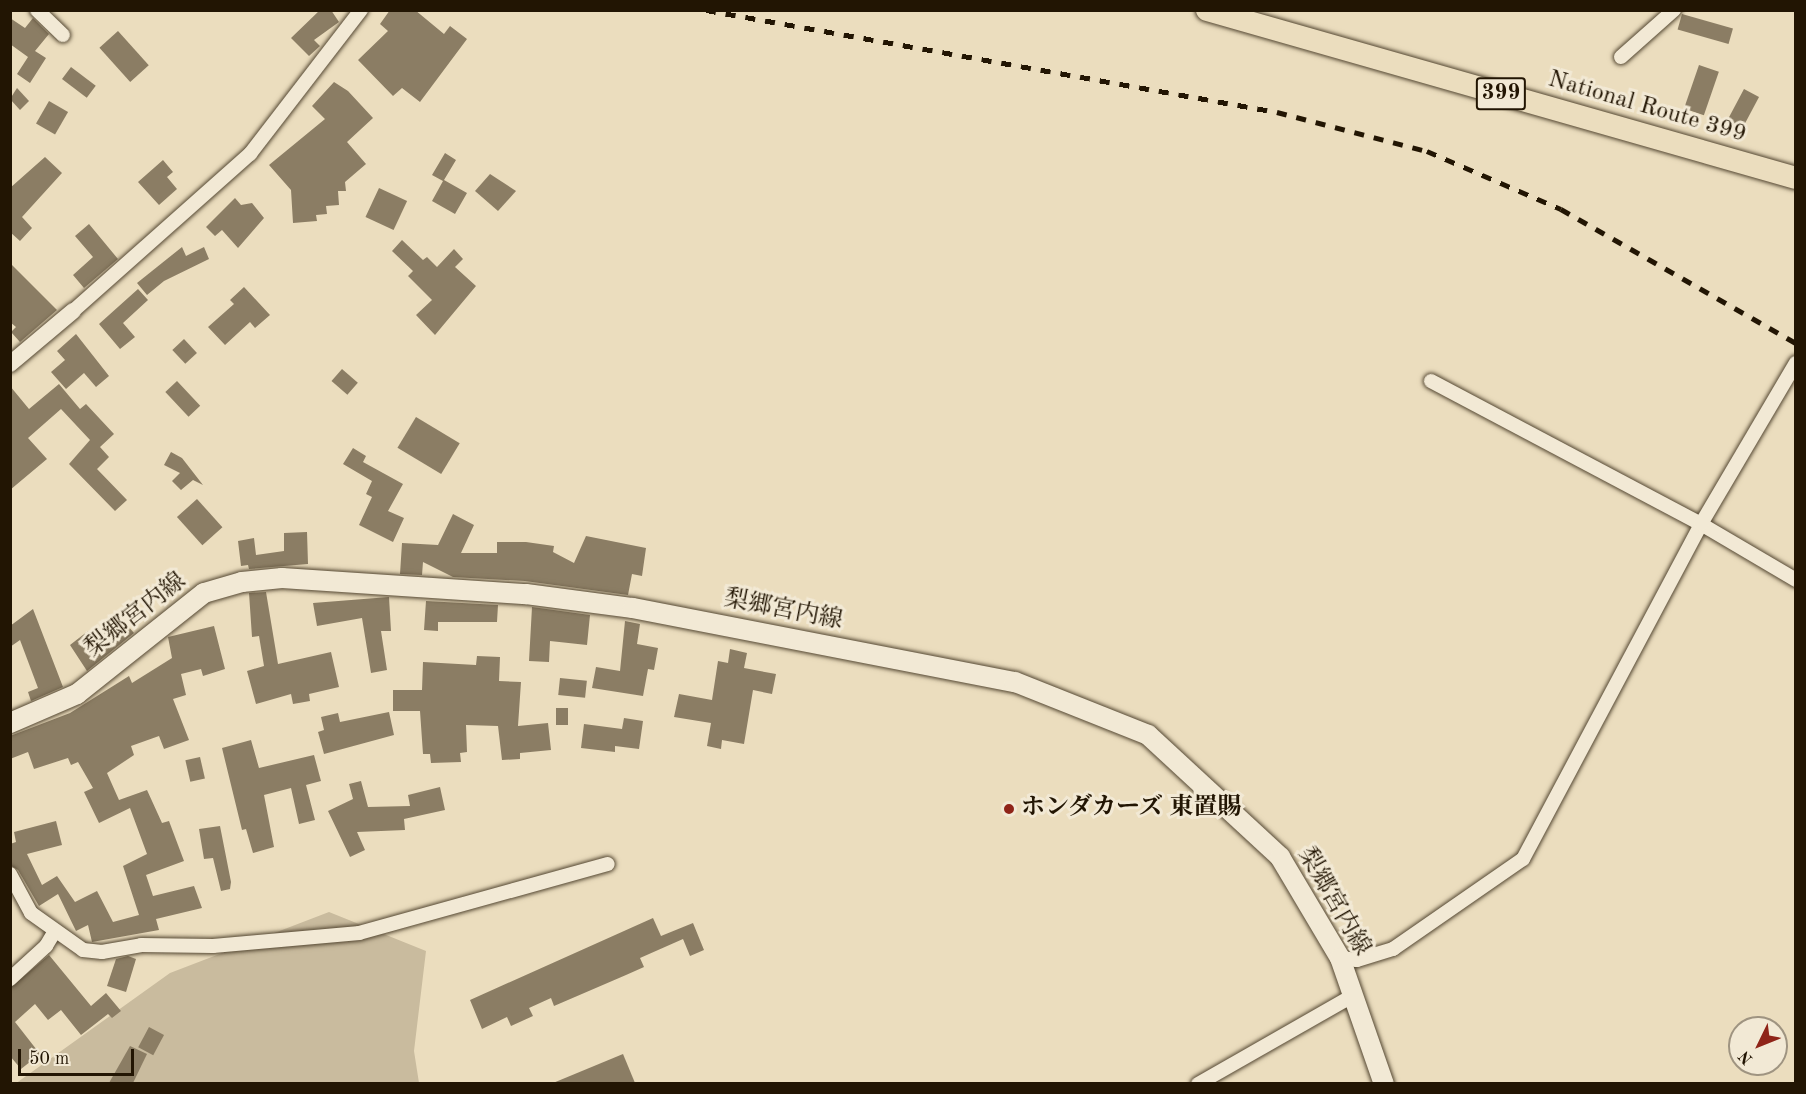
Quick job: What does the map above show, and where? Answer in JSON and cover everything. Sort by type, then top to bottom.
[{"type":"highway","name":"National Route 399","points":[[1206,10],[1796,178]]},
{"type":"main road","name":"梨郷宮内線","points":[[10,723],[77,694],[204,593],[242,582],[282,578],[526,594],[633,608],[1015,682],[1148,735],[1280,857],[1340,958],[1384,1083]]},
{"type":"street","points":[[37,10],[63,35]]},
{"type":"street","points":[[10,364],[214,190],[250,154],[361,10]]},
{"type":"street","points":[[1621,57],[1674,10]]},
{"type":"street","points":[[1340,958],[1357,960],[1393,949],[1523,859],[1701,524],[1796,363]]},
{"type":"street","points":[[1431,381],[1701,524],[1796,580]]},
{"type":"street","points":[[10,874],[31,914],[83,950],[102,952],[141,945],[213,946],[359,933],[608,864]]},
{"type":"street","points":[[10,979],[46,946],[55,932]]},
{"type":"street","points":[[1198,1083],[1354,995]]},
{"type":"shaded area","points":[[329,912],[426,951],[414,1051],[419,1083],[15,1084],[170,973]]},
{"type":"building","points":[[320,10],[331,10],[339,22],[314,40],[320,46],[309,56],[291,38]]},
{"type":"building","points":[[390,10],[415,10],[444,34],[450,26],[467,39],[420,102],[402,88],[393,96],[358,60],[388,31],[380,24]]},
{"type":"building","points":[[1682,14],[1733,29],[1729,44],[1678,29]]},
{"type":"building","points":[[10,18],[25,28],[33,18],[49,34],[35,51],[46,58],[30,83],[17,74],[28,57],[10,44]]},
{"type":"building","points":[[118,31],[149,65],[130,82],[99,48]]},
{"type":"building","points":[[1699,65],[1719,72],[1704,115],[1684,108]]},
{"type":"building","points":[[71,67],[96,86],[87,98],[62,79]]},
{"type":"building","points":[[334,82],[348,91],[373,118],[347,142],[366,164],[345,182],[346,191],[338,191],[339,205],[326,206],[327,214],[316,215],[317,221],[293,223],[291,190],[269,165],[325,119],[312,106]]},
{"type":"building","points":[[17,88],[29,101],[20,110],[10,99]]},
{"type":"building","points":[[1744,89],[1759,97],[1738,137],[1723,129]]},
{"type":"building","points":[[49,101],[68,112],[55,135],[36,124]]},
{"type":"building","points":[[445,153],[456,160],[444,180],[467,193],[455,214],[432,201],[443,181],[432,175]]},
{"type":"building","points":[[45,157],[62,173],[22,217],[32,228],[20,241],[10,232],[10,188]]},
{"type":"building","points":[[163,160],[173,172],[167,177],[177,189],[159,205],[138,182]]},
{"type":"building","points":[[490,174],[516,191],[498,211],[475,191]]},
{"type":"building","points":[[379,188],[407,201],[394,230],[365,217]]},
{"type":"building","points":[[235,198],[241,205],[252,203],[264,218],[238,248],[222,230],[215,236],[206,227]]},
{"type":"building","points":[[89,224],[118,259],[84,288],[73,275],[93,257],[75,236]]},
{"type":"building","points":[[402,240],[423,260],[427,257],[437,267],[454,249],[463,259],[455,267],[476,286],[435,335],[416,315],[432,300],[408,276],[413,271],[392,251]]},
{"type":"building","points":[[182,247],[186,256],[204,247],[209,259],[164,281],[147,295],[137,283]]},
{"type":"building","points":[[10,263],[57,310],[20,342],[11,332],[16,327],[10,322]]},
{"type":"building","points":[[244,287],[270,315],[255,328],[250,322],[225,345],[208,327],[234,304],[230,300]]},
{"type":"building","points":[[138,289],[148,300],[123,323],[135,337],[120,349],[99,324]]},
{"type":"building","points":[[76,334],[109,376],[96,387],[84,373],[66,389],[51,372],[65,360],[57,351]]},
{"type":"building","points":[[184,339],[197,353],[185,364],[172,350]]},
{"type":"building","points":[[342,369],[358,383],[347,395],[332,381]]},
{"type":"building","points":[[177,381],[200,406],[188,417],[165,392]]},
{"type":"building","points":[[59,384],[80,409],[86,404],[114,434],[100,447],[109,457],[97,469],[127,500],[115,511],[69,464],[90,440],[61,409],[28,438],[47,459],[10,490],[10,386],[29,409]]},
{"type":"building","points":[[416,417],[460,443],[441,474],[397,448]]},
{"type":"building","points":[[353,448],[366,456],[363,462],[403,484],[388,511],[404,518],[393,542],[359,525],[372,497],[366,494],[372,481],[343,464]]},
{"type":"building","points":[[171,452],[182,458],[203,485],[193,480],[181,490],[172,481],[180,473],[164,465]]},
{"type":"building","points":[[197,499],[222,527],[202,545],[177,517]]},
{"type":"building","points":[[453,514],[474,525],[461,553],[497,553],[497,542],[526,542],[554,546],[553,552],[574,563],[586,536],[646,548],[642,576],[632,574],[628,595],[525,581],[453,577],[423,562],[422,575],[400,574],[402,543],[438,545]]},
{"type":"building","points":[[307,532],[308,564],[249,569],[248,565],[241,566],[238,541],[254,538],[256,555],[284,551],[284,533]]},
{"type":"building","points":[[266,592],[278,664],[331,652],[339,687],[309,694],[310,701],[293,704],[291,694],[256,704],[247,671],[264,666],[259,636],[252,637],[249,593]]},
{"type":"building","points":[[389,597],[391,631],[381,631],[387,670],[371,673],[362,618],[317,626],[313,603]]},
{"type":"building","points":[[426,601],[498,605],[497,622],[438,622],[438,631],[424,630]]},
{"type":"building","points":[[532,607],[590,615],[587,645],[550,641],[549,662],[529,661]]},
{"type":"building","points":[[33,609],[63,687],[31,701],[28,692],[38,688],[20,640],[10,647],[10,626]]},
{"type":"building","points":[[121,618],[134,633],[87,671],[70,645],[88,631],[95,640]]},
{"type":"building","points":[[625,621],[640,624],[637,644],[658,648],[654,670],[648,669],[643,696],[592,688],[596,667],[620,671]]},
{"type":"building","points":[[214,626],[225,669],[203,676],[201,669],[181,674],[186,695],[173,699],[189,740],[164,749],[159,736],[131,746],[134,755],[107,773],[119,800],[147,790],[162,823],[169,821],[184,861],[146,875],[153,896],[194,886],[202,908],[156,919],[159,930],[92,942],[88,925],[76,931],[58,894],[39,906],[18,870],[10,865],[10,844],[16,842],[14,832],[56,821],[62,845],[27,854],[42,885],[57,876],[75,902],[97,891],[113,922],[139,915],[123,866],[147,854],[130,808],[99,823],[84,792],[93,788],[78,762],[71,765],[68,758],[34,769],[28,752],[10,759],[10,736],[70,713],[129,676],[132,683],[172,658],[168,637]]},
{"type":"building","points":[[730,649],[747,653],[744,668],[776,674],[772,694],[753,690],[744,744],[722,740],[721,749],[707,746],[711,723],[674,717],[679,694],[712,700],[718,661],[728,663]]},
{"type":"building","points":[[477,656],[500,657],[499,681],[521,682],[518,726],[548,723],[551,750],[520,753],[520,759],[502,760],[498,726],[466,725],[467,752],[460,753],[461,762],[431,763],[430,754],[423,754],[420,711],[393,711],[393,690],[422,690],[423,662],[476,665]]},
{"type":"building","points":[[560,678],[587,681],[585,698],[558,695]]},
{"type":"building","points":[[556,708],[568,708],[568,725],[556,725]]},
{"type":"building","points":[[389,712],[394,735],[324,754],[318,732],[324,730],[321,717],[338,713],[340,722]]},
{"type":"building","points":[[624,718],[643,721],[639,749],[615,746],[615,752],[581,748],[584,724],[622,729]]},
{"type":"building","points":[[251,740],[259,768],[314,755],[321,781],[306,785],[315,820],[299,824],[291,788],[264,795],[274,847],[253,853],[246,829],[242,830],[222,748]]},
{"type":"building","points":[[200,757],[205,778],[190,782],[185,760]]},
{"type":"building","points":[[361,781],[368,807],[410,806],[408,795],[440,787],[445,810],[404,819],[405,830],[357,832],[365,850],[350,857],[328,811],[353,799],[349,784]]},
{"type":"building","points":[[220,826],[231,882],[230,889],[221,891],[213,858],[204,859],[199,829]]},
{"type":"building","points":[[653,918],[661,936],[693,923],[704,950],[690,956],[683,939],[640,958],[644,967],[554,1006],[551,998],[529,1008],[533,1016],[511,1026],[507,1017],[482,1029],[470,1000]]},
{"type":"building","points":[[49,955],[91,1006],[106,993],[121,1011],[112,1018],[108,1014],[81,1035],[61,1010],[48,1020],[35,1004],[15,1022],[40,1054],[21,1069],[10,1056],[10,988]]},
{"type":"building","points":[[128,956],[136,959],[126,992],[107,986],[116,959]]},
{"type":"building","points":[[149,1027],[164,1035],[153,1055],[138,1047]]},
{"type":"building","points":[[130,1046],[147,1054],[133,1083],[109,1083]]},
{"type":"building","points":[[623,1054],[635,1083],[553,1083]]},
{"type":"railway","points":[[706,10],[1277,112],[1427,151],[1561,209],[1796,343]]},
{"type":"place","name":"ホンダカーズ 東置賜","points":[[1009,809]]}]
